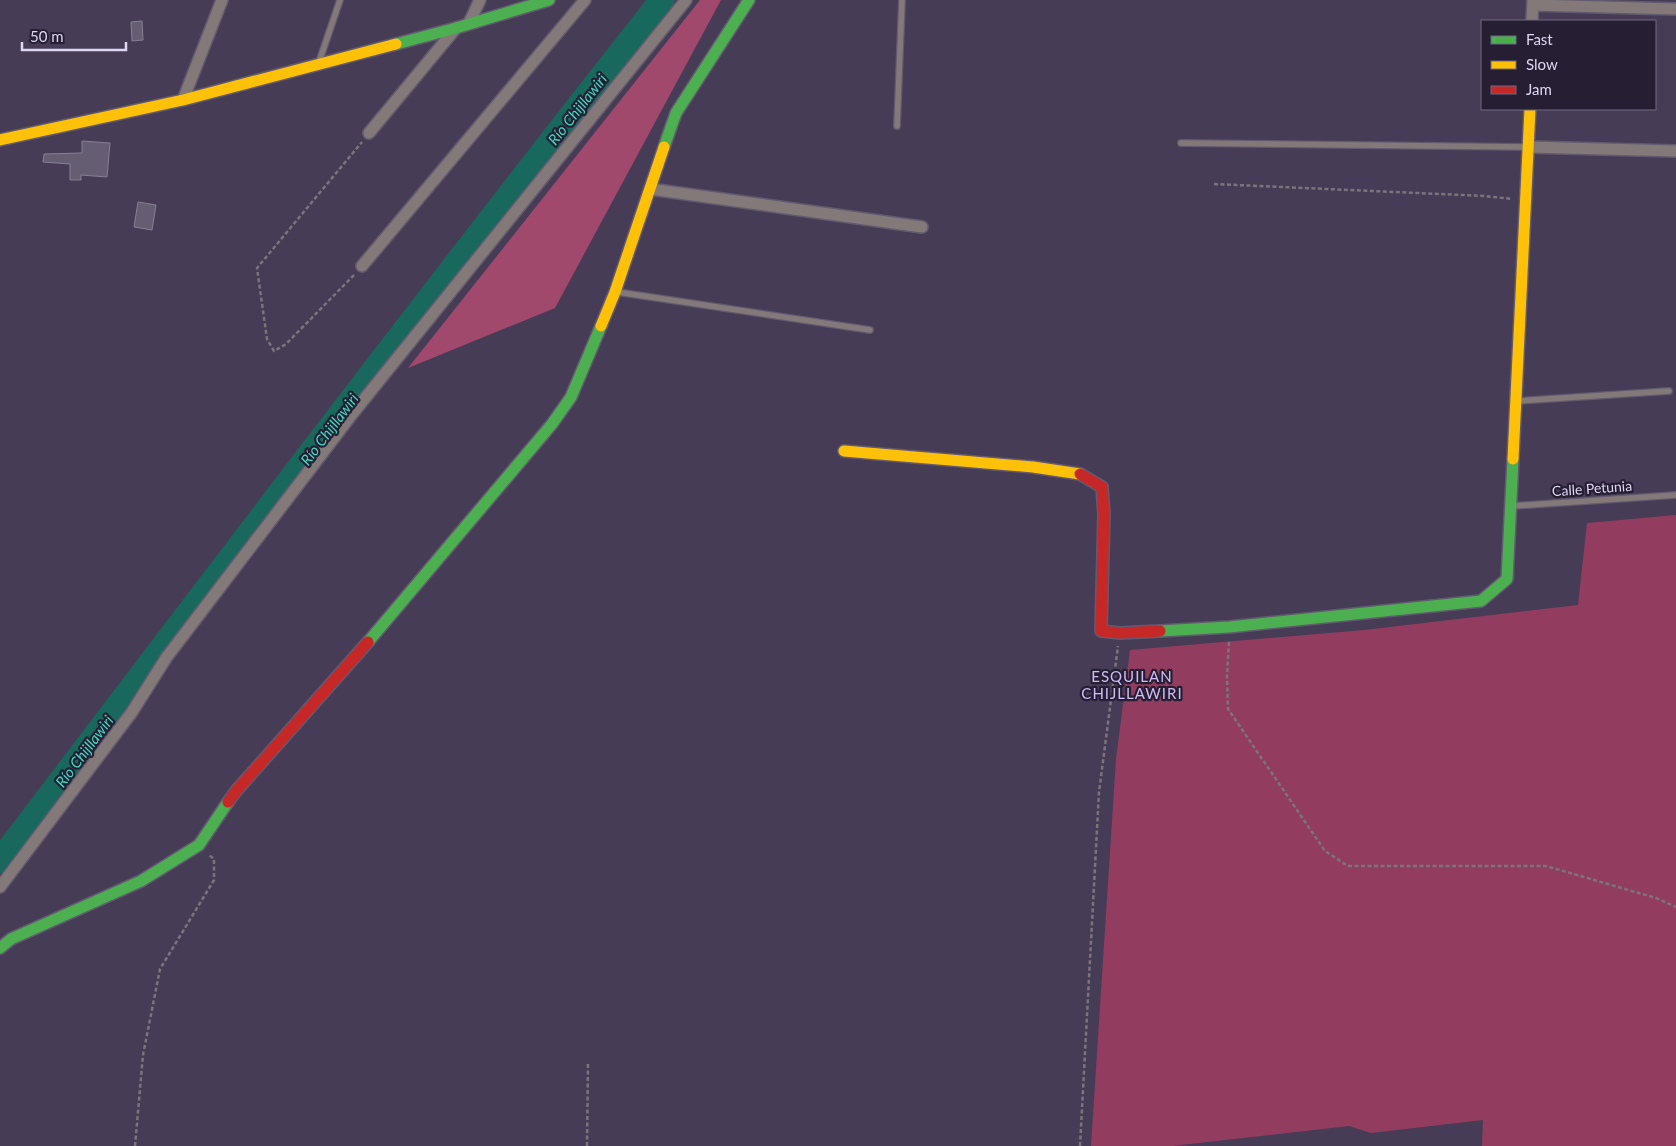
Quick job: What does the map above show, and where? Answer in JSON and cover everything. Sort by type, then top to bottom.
[{"type":"street","points":[[183,100],[222,0]]},
{"type":"street","points":[[469,23],[480,0]]},
{"type":"street","points":[[0,140],[183,100],[456,28],[550,0]]},
{"type":"street","points":[[362,266],[585,0]]},
{"type":"street","points":[[0,887],[132,712],[172,650],[373,388],[686,0]]},
{"type":"street","points":[[0,948],[11,939],[141,881],[199,845],[236,791],[375,634],[552,424],[571,397],[615,292],[676,114],[749,0]]},
{"type":"street","points":[[1532,20],[1533,3],[1676,9]]},
{"type":"street","points":[[369,133],[456,28]]},
{"type":"street","points":[[844,450],[1033,467],[1083,474],[1102,487],[1104,514],[1101,631],[1120,633],[1230,627],[1481,601],[1507,579],[1530,110]]},
{"type":"street","points":[[1529,147],[1676,151]]},
{"type":"street","points":[[650,189],[922,227]]},
{"type":"lane","points":[[318,64],[340,0]]},
{"type":"lane","points":[[897,126],[902,0]]},
{"type":"lane","points":[[1182,143],[1529,147]]},
{"type":"lane","points":[[615,292],[870,330]]},
{"type":"lane","points":[[1515,401],[1669,391]]},
{"type":"lane","name":"Calle Petunia","points":[[1510,506],[1676,496]]},
{"type":"path","points":[[362,266],[286,344],[274,351],[268,339],[257,268],[369,133]]},
{"type":"path","points":[[1214,184],[1485,196],[1526,201]]},
{"type":"path","points":[[1230,627],[1227,676],[1228,709],[1325,851],[1348,866],[1546,866],[1656,898],[1676,907]]},
{"type":"path","points":[[1080,1146],[1099,792],[1120,633]]},
{"type":"path","points":[[135,1146],[143,1055],[160,970],[214,880],[214,859],[199,845]]},
{"type":"path","points":[[587,1146],[588,1062]]},
{"type":"shaded area","points":[[700,0],[721,0],[555,308],[408,368]]},
{"type":"shaded area","points":[[1676,515],[1676,1146],[1482,1146],[1483,1120],[1371,1133],[1349,1126],[1172,1146],[1091,1146],[1116,759],[1130,650],[1364,630],[1578,605],[1587,523]]},
{"type":"building","points":[[142,21],[143,40],[132,41],[131,22]]},
{"type":"building","points":[[82,141],[110,143],[107,177],[81,175],[81,180],[70,180],[70,164],[43,162],[44,154],[82,153]]},
{"type":"building","points":[[138,202],[156,205],[152,230],[134,227]]},
{"type":"waterway","name":"Río Chijllawiri","points":[[0,861],[412,321],[662,0]]},
{"type":"traffic: fast","points":[[396,44],[549,0]]},
{"type":"traffic: fast","points":[[664,147],[676,113],[749,0]]},
{"type":"traffic: fast","points":[[368,642],[552,424],[571,397],[601,326]]},
{"type":"traffic: fast","points":[[1160,631],[1229,627],[1481,601],[1507,579],[1513,459]]},
{"type":"traffic: fast","points":[[0,948],[11,939],[141,881],[199,845],[228,802]]},
{"type":"traffic: slow","points":[[0,140],[183,100],[396,44]]},
{"type":"traffic: slow","points":[[1513,459],[1530,110]]},
{"type":"traffic: slow","points":[[601,326],[615,292],[664,147]]},
{"type":"traffic: slow","points":[[844,451],[1033,467],[1080,474]]},
{"type":"traffic: jam","points":[[1080,474],[1102,487],[1104,514],[1101,631],[1120,633],[1160,631]]},
{"type":"traffic: jam","points":[[228,802],[368,642]]},
{"type":"district","name":"ESQUILAN CHIJLLAWIRI","points":[[1132,684]]}]
